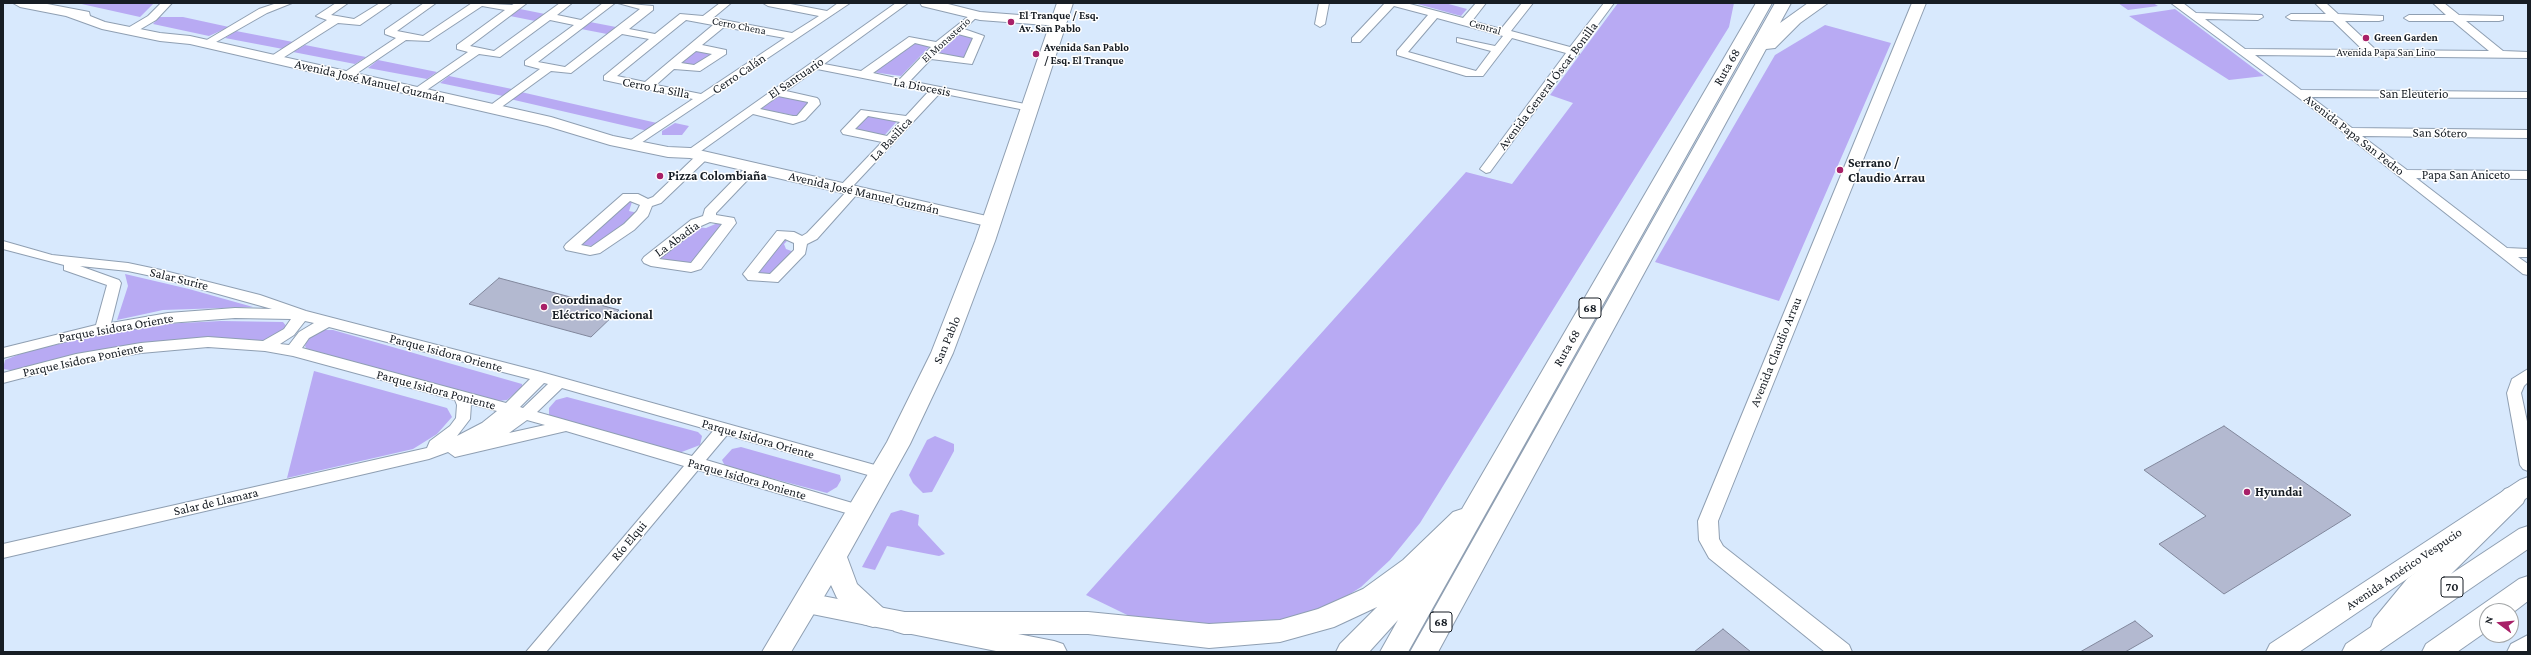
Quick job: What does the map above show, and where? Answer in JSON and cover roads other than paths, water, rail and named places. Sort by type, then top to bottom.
[{"type":"main road","name":"San Pablo","points":[[776,652],[834,558],[882,473],[913,416],[942,353],[991,222],[1065,3]]},
{"type":"main road","points":[[1750,26],[1755,3]]},
{"type":"main road","name":"Ruta 68","points":[[1394,652],[1764,3]]},
{"type":"main road","name":"Ruta 68","points":[[1424,652],[1783,3]]},
{"type":"main road","points":[[1740,81],[1779,32],[1794,19],[1820,3]]},
{"type":"main road","points":[[2366,646],[2416,587],[2454,556],[2521,491]]},
{"type":"main road","name":"Avenida Américo Vespucio","points":[[2279,652],[2521,491]]},
{"type":"main road","points":[[904,623],[1088,623],[1208,636],[1257,634],[1293,629],[1349,609],[1385,588],[1412,567],[1481,500]]},
{"type":"main road","points":[[1350,652],[1373,631],[1481,500]]},
{"type":"main road","name":"70","points":[[2366,646],[2528,536]]},
{"type":"main road","points":[[834,558],[846,590],[873,616]]},
{"type":"main road","points":[[2505,603],[2528,587]]},
{"type":"main road","points":[[1443,652],[1459,591]]},
{"type":"main road","points":[[2519,606],[2528,601]]},
{"type":"main road","points":[[807,603],[1054,652]]},
{"type":"main road","points":[[2436,652],[2479,622]]},
{"type":"main road","points":[[2458,636],[2479,626]]},
{"type":"main road","points":[[2520,652],[2528,646]]},
{"type":"street","name":"Avenida José Manuel Guzmán","points":[[20,3],[72,14],[94,23],[135,28],[190,40],[551,122],[588,134],[637,141],[668,152],[696,154],[991,222]]},
{"type":"street","points":[[135,28],[155,16],[167,3]]},
{"type":"street","points":[[260,3],[276,7]]},
{"type":"street","points":[[205,44],[259,13],[287,3]]},
{"type":"street","points":[[343,3],[321,16],[356,23],[387,3]]},
{"type":"street","points":[[432,3],[389,32],[404,37],[425,39],[479,3]]},
{"type":"street","points":[[484,3],[518,6]]},
{"type":"street","points":[[518,6],[461,47],[496,55],[550,17],[567,3]]},
{"type":"street","points":[[610,3],[529,63],[567,71],[649,8],[630,3]]},
{"type":"street","points":[[706,19],[726,3]]},
{"type":"street","points":[[768,3],[828,14]]},
{"type":"street","name":"Cerro Calán","points":[[637,141],[845,3]]},
{"type":"street","name":"El Santuario","points":[[647,204],[638,198],[627,198],[571,247],[590,251],[595,250],[629,227],[643,213],[647,204],[658,200],[696,154],[750,110],[903,3]]},
{"type":"street","points":[[928,3],[974,15],[1059,22]]},
{"type":"street","points":[[1320,24],[1324,3]]},
{"type":"street","points":[[1356,40],[1393,3]]},
{"type":"street","name":"Central","points":[[1393,3],[1575,52]]},
{"type":"street","points":[[1466,22],[1482,3]]},
{"type":"street","points":[[1435,14],[1401,53],[1475,74],[1482,73],[1528,3]]},
{"type":"street","name":"Avenida General Óscar Bonilla","points":[[1486,169],[1575,52],[1609,3]]},
{"type":"street","name":"Avenida Claudio Arrau","points":[[1841,652],[1716,552],[1708,540],[1708,521],[1919,3]]},
{"type":"street","name":"Avenida Papa San Pedro","points":[[2176,3],[2352,132],[2528,271]]},
{"type":"street","points":[[2320,3],[2373,53]]},
{"type":"street","points":[[2438,3],[2499,54]]},
{"type":"street","name":"El Monasterio","points":[[902,83],[928,55],[974,15]]},
{"type":"street","name":"Cerro Chena","points":[[658,38],[684,16],[794,37]]},
{"type":"street","points":[[2194,16],[2258,17]]},
{"type":"street","points":[[550,17],[582,23]]},
{"type":"street","points":[[2291,17],[2379,18]]},
{"type":"street","points":[[2409,18],[2499,18]]},
{"type":"street","points":[[274,59],[336,19]]},
{"type":"street","points":[[647,86],[722,23]]},
{"type":"street","points":[[620,30],[658,38]]},
{"type":"street","points":[[928,55],[968,62],[979,36],[957,31]]},
{"type":"street","points":[[346,76],[404,37]]},
{"type":"street","name":"Cerro La Silla","points":[[658,38],[608,78],[703,98]]},
{"type":"street","points":[[863,75],[913,39],[939,46]]},
{"type":"street","points":[[1461,40],[1498,50]]},
{"type":"street","points":[[672,65],[696,69],[722,52],[693,47]]},
{"type":"street","points":[[417,92],[476,51]]},
{"type":"street","name":"Avenida Papa San Lino","points":[[2244,52],[2528,55]]},
{"type":"street","name":"La Diocesis","points":[[815,65],[1030,108]]},
{"type":"street","points":[[492,109],[549,67]]},
{"type":"street","name":"La Basilica","points":[[801,242],[812,236],[890,140],[937,90]]},
{"type":"street","points":[[750,110],[793,120],[801,118],[814,104],[814,100],[775,92]]},
{"type":"street","name":"San Eleuterio","points":[[2300,93],[2528,95]]},
{"type":"street","points":[[890,140],[847,131],[865,112],[910,120]]},
{"type":"street","name":"San Sótero","points":[[2352,132],[2528,134]]},
{"type":"street","name":"La Abadia","points":[[709,218],[710,212],[753,168]]},
{"type":"street","name":"Papa San Aniceto","points":[[2404,174],[2528,175]]},
{"type":"street","name":"La Abadia","points":[[709,218],[728,221],[730,223],[696,266],[691,268],[651,262],[649,260],[696,223],[709,218]]},
{"type":"street","name":"Salar Surire","points":[[3,245],[52,259],[114,283],[113,293],[102,328]]},
{"type":"street","points":[[2504,252],[2528,253]]},
{"type":"street","name":"Salar Surire","points":[[52,259],[156,273],[260,300],[302,315]]},
{"type":"street","name":"Parque Isidora Oriente","points":[[6,353],[102,328],[168,318],[213,314],[302,315],[541,378],[723,430],[882,473]]},
{"type":"street","points":[[265,346],[289,332],[302,315]]},
{"type":"street","points":[[293,351],[304,335],[326,322]]},
{"type":"street","name":"Parque Isidora Poniente","points":[[4,377],[76,359],[148,347],[208,342],[265,346],[293,351],[509,409],[694,465],[860,511]]},
{"type":"street","points":[[2528,374],[2517,383],[2514,393],[2528,465]]},
{"type":"street","name":"Salar de Llamara","points":[[3,551],[429,453],[477,433],[509,409],[541,378]]},
{"type":"street","name":"Salar de Llamara","points":[[429,453],[444,454],[479,445],[525,414],[559,383]]},
{"type":"street","points":[[412,457],[438,444],[455,430],[464,413],[461,397]]},
{"type":"street","points":[[479,445],[565,426]]},
{"type":"street","name":"Río Elqui","points":[[535,652],[723,430]]},
{"type":"place","name":"El Tranque / Esq. Av. San Pablo","points":[[1011,22]]},
{"type":"place","name":"Green Garden","points":[[2366,38]]},
{"type":"place","name":"Avenida San Pablo / Esq. El Tranque","points":[[1036,54]]},
{"type":"place","name":"Serrano / Claudio Arrau","points":[[1840,170]]},
{"type":"place","name":"Pizza Colombiaña","points":[[660,176]]},
{"type":"place","name":"Coordinador Eléctrico Nacional","points":[[544,307]]},
{"type":"place","name":"Hyundai","points":[[2247,492]]}]
